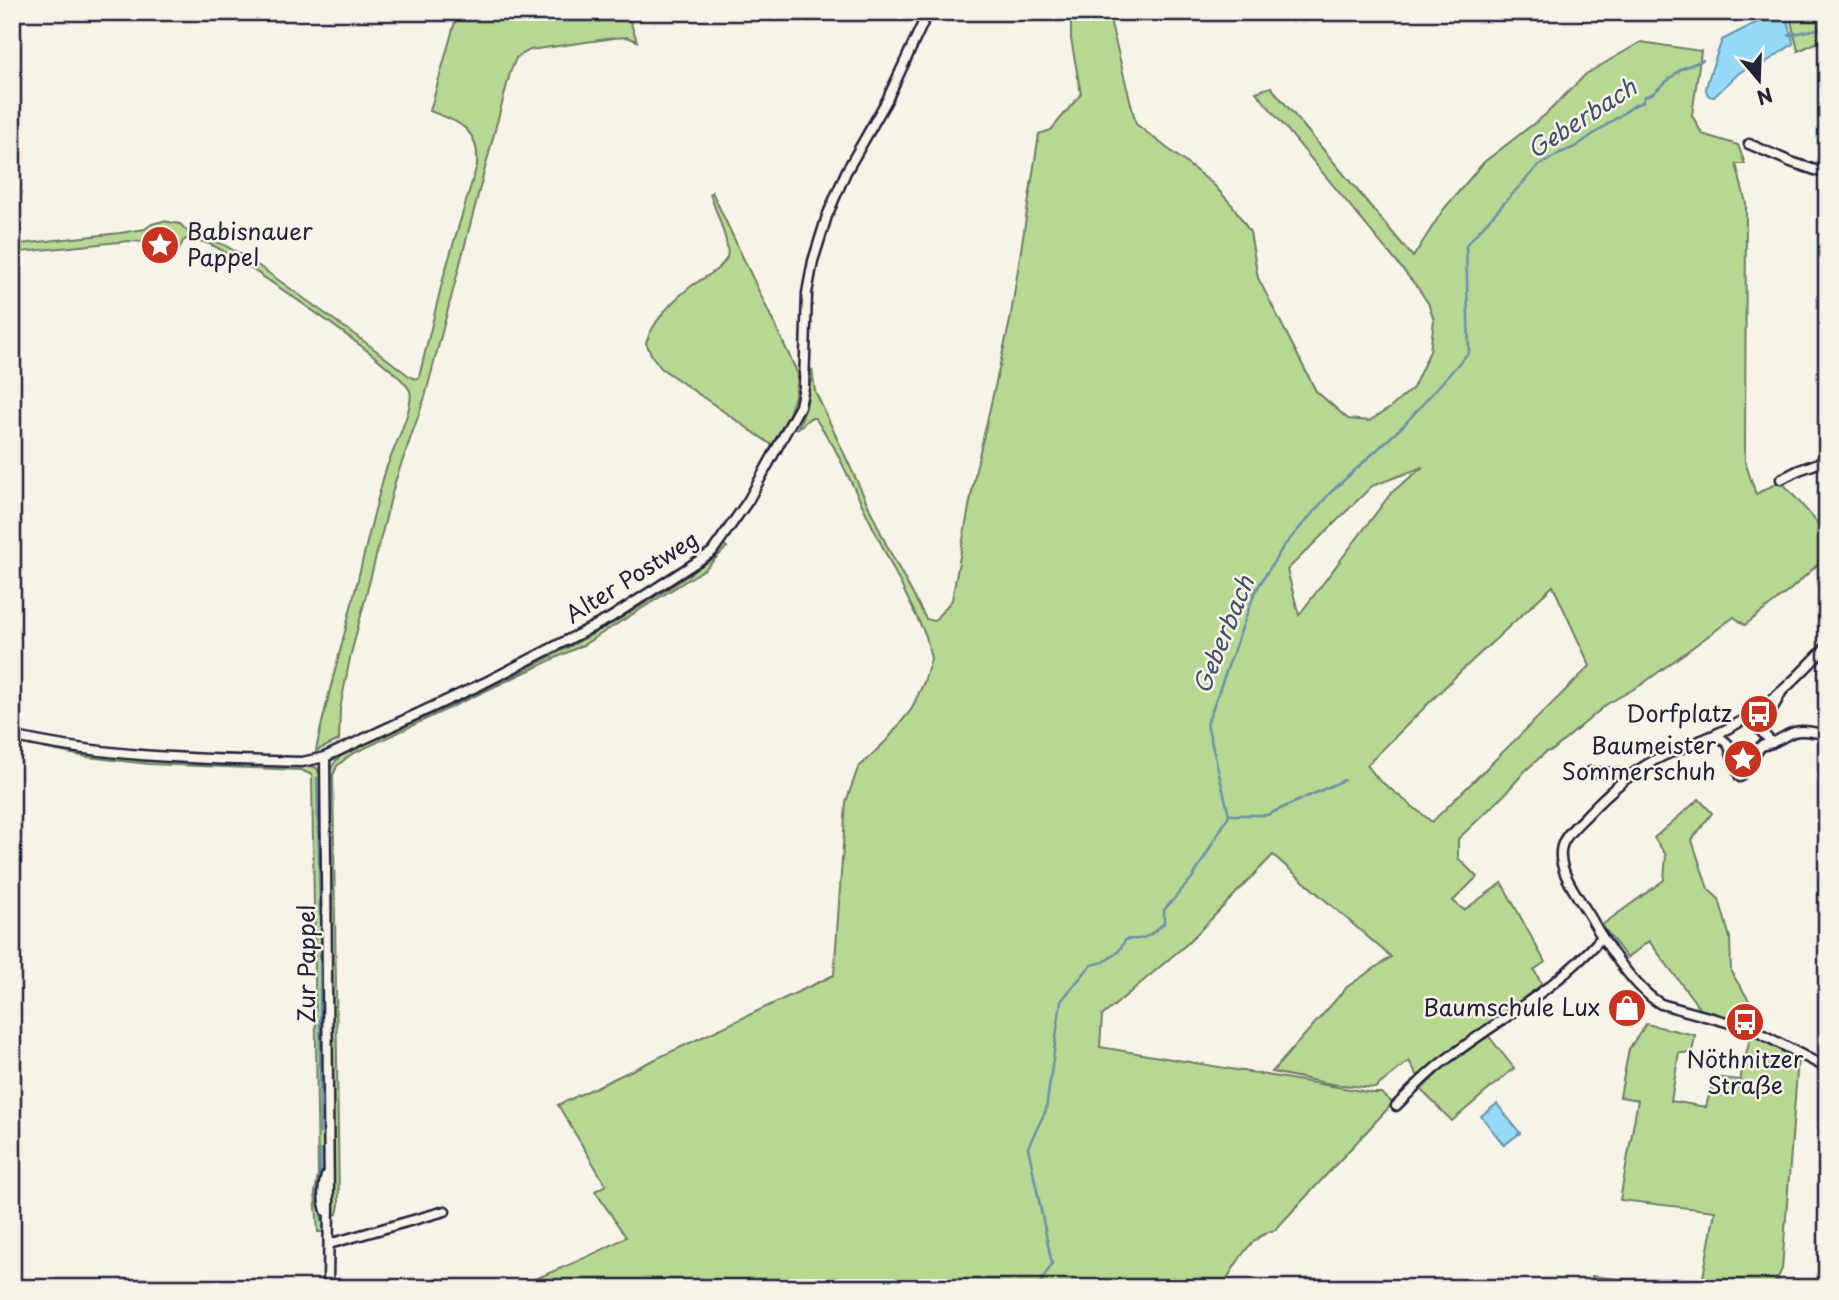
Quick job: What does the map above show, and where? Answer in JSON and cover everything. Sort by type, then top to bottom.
[{"type":"street","name":"Alter Postweg","points":[[12,737],[57,747],[139,756],[302,762],[325,757],[484,683],[610,618],[712,552],[748,501],[800,406],[804,387],[807,293],[813,261],[827,216],[846,172],[887,100],[928,12]]},
{"type":"street","points":[[1749,144],[1827,174]]},
{"type":"street","points":[[1782,480],[1827,460]]},
{"type":"street","points":[[1827,646],[1780,693],[1747,718],[1665,755],[1630,776],[1569,834],[1562,846],[1561,861],[1602,937],[1651,999],[1752,1029],[1827,1068]]},
{"type":"street","points":[[1772,743],[1761,731],[1780,693]]},
{"type":"street","points":[[1716,734],[1728,744],[1740,777],[1760,746],[1772,743],[1792,731],[1801,729],[1822,734],[1827,731]]},
{"type":"street","name":"Zur Pappel","points":[[325,757],[328,1288]]},
{"type":"street","points":[[1590,772],[1630,776]]},
{"type":"street","points":[[1396,1106],[1431,1070],[1549,987],[1587,956],[1602,937]]},
{"type":"street","points":[[329,1244],[445,1211]]},
{"type":"green space","points":[[459,12],[627,12],[637,41],[627,37],[614,38],[530,50],[516,58],[425,397],[395,482],[350,658],[340,709],[339,740],[316,751],[380,489],[406,418],[410,391],[380,361],[319,315],[208,243],[188,238],[172,255],[161,254],[148,242],[129,241],[12,253],[12,245],[120,233],[145,229],[163,221],[180,224],[187,231],[224,245],[249,259],[409,376],[415,379],[419,377],[444,275],[477,165],[475,143],[466,129],[430,111]]},
{"type":"green space","points":[[1071,12],[1108,12],[1136,124],[1213,184],[1233,206],[1250,232],[1258,278],[1316,391],[1348,419],[1369,421],[1390,408],[1413,388],[1430,351],[1434,320],[1428,303],[1418,288],[1256,92],[1271,87],[1413,257],[1443,210],[1484,162],[1545,115],[1586,74],[1641,42],[1701,51],[1692,115],[1702,134],[1738,145],[1745,164],[1736,164],[1746,203],[1745,462],[1756,494],[1781,481],[1816,521],[1827,540],[1827,556],[1790,590],[1745,625],[1734,617],[1641,685],[1607,704],[1525,771],[1458,839],[1458,858],[1477,877],[1453,901],[1464,910],[1502,883],[1545,962],[1534,970],[1542,985],[1418,1076],[1409,1061],[1375,1088],[1331,1084],[1272,1072],[1347,987],[1391,957],[1273,855],[1188,943],[1102,1016],[1100,1047],[1381,1093],[1393,1103],[1275,1230],[1257,1238],[1250,1245],[1221,1288],[516,1288],[626,1237],[595,1191],[606,1185],[558,1105],[834,975],[846,802],[858,768],[886,741],[911,710],[931,659],[926,636],[834,447],[815,418],[810,418],[797,429],[806,408],[812,369],[815,391],[887,546],[926,619],[934,621],[952,600],[976,469],[1010,321],[1039,134],[1051,130],[1081,94],[1071,39]],"holes":[[[1423,467],[1392,492],[1299,615],[1287,570],[1372,486]],[[1553,586],[1590,666],[1432,822],[1378,779],[1367,765],[1460,672]]]},
{"type":"green space","points":[[1789,12],[1827,12],[1827,38],[1798,51]]},
{"type":"green space","points":[[712,192],[798,374],[790,411],[772,445],[661,368],[646,343],[658,320],[670,306],[689,288],[720,266],[727,257],[727,244],[710,194]]},
{"type":"green space","points":[[723,544],[727,547],[705,569],[583,645],[350,755],[337,766],[333,775],[339,1205],[337,1214],[331,1216],[328,774],[331,768],[344,754],[494,685],[603,628],[684,578]]},
{"type":"green space","points":[[12,740],[123,757],[308,765],[317,768],[320,775],[321,838],[324,1232],[318,1232],[315,1193],[318,1175],[312,775],[301,770],[149,764],[87,757]]},
{"type":"green space","points":[[1699,799],[1712,813],[1692,840],[1708,889],[1719,899],[1730,938],[1731,972],[1757,1013],[1749,1024],[1701,1010],[1649,941],[1627,958],[1602,925],[1664,880],[1666,855],[1654,838]]},
{"type":"green space","points":[[1646,1024],[1695,1035],[1692,1053],[1679,1053],[1671,1101],[1706,1107],[1714,1077],[1740,1080],[1751,1034],[1798,1059],[1782,1269],[1777,1280],[1768,1288],[1701,1288],[1715,1211],[1620,1200],[1638,1100],[1620,1097],[1629,1049]]},
{"type":"green space","points":[[1487,1034],[1514,1068],[1452,1121],[1421,1090],[1445,1066]]},
{"type":"green space","points":[[1592,1276],[1694,1288],[1591,1288]]},
{"type":"water","points":[[1773,14],[1785,14],[1793,44],[1762,65],[1756,63],[1739,73],[1714,97],[1709,96],[1706,87],[1722,40]]},
{"type":"water","points":[[1497,1104],[1520,1133],[1504,1145],[1481,1116]]},
{"type":"waterway","name":"Geberbach","points":[[1789,35],[1827,27]]},
{"type":"waterway","name":"Geberbach","points":[[1037,1288],[1052,1264],[1028,1147],[1046,1110],[1061,1001],[1091,965],[1104,962],[1118,952],[1126,939],[1147,936],[1164,923],[1164,910],[1193,877],[1229,815],[1207,724],[1255,592],[1283,547],[1330,493],[1404,425],[1469,352],[1466,245],[1537,167],[1575,147],[1643,102],[1644,97],[1652,94],[1681,69],[1703,60]]},
{"type":"waterway","points":[[317,778],[320,914]]},
{"type":"waterway","points":[[1229,815],[1267,815],[1344,780]]},
{"type":"waterway","points":[[320,954],[320,1133]]},
{"type":"waterway","points":[[320,1150],[317,1195],[322,1220]]},
{"type":"place","name":"Babisnauer Pappel","points":[[160,245]]},
{"type":"place","name":"Dorfplatz","points":[[1759,714]]},
{"type":"place","name":"Baumeister Sommerschuh","points":[[1743,759]]},
{"type":"place","name":"Baumschule Lux","points":[[1627,1008]]},
{"type":"place","name":"Nöthnitzer Straße","points":[[1745,1022]]}]
